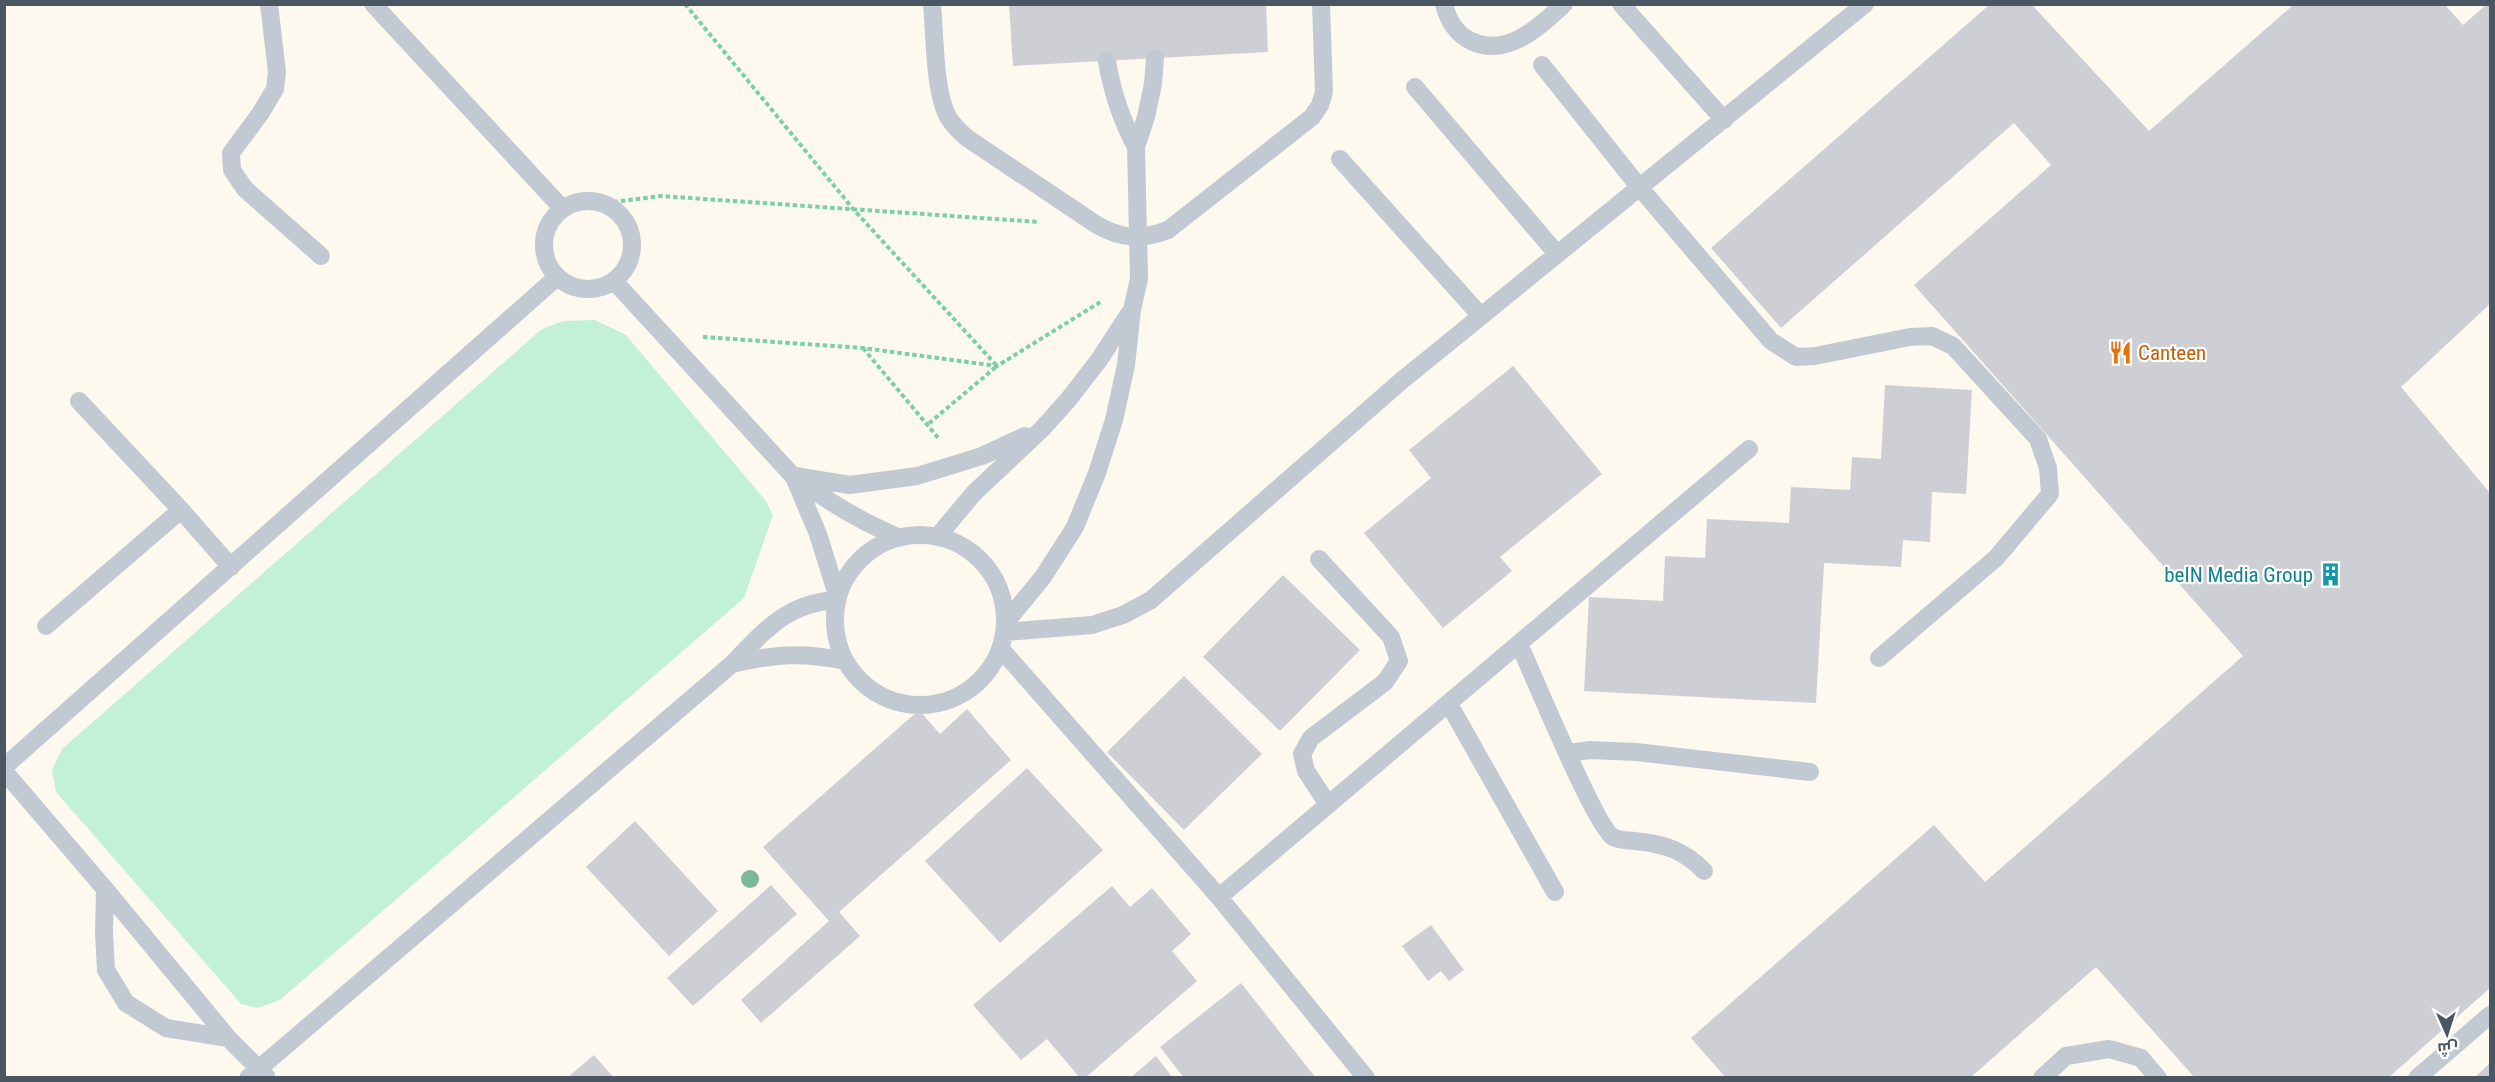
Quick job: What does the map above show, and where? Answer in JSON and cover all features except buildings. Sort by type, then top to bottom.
[{"type":"lane","points":[[270,4],[277,72],[275,89],[260,114],[231,153],[232,170],[245,189],[321,256]]},
{"type":"lane","points":[[373,4],[562,208]]},
{"type":"lane","points":[[932,4],[941,97],[948,117],[957,129],[967,138],[1110,233],[1139,238],[1168,230],[1312,117],[1320,105],[1324,92],[1321,4]]},
{"type":"lane","points":[[1444,4],[1447,17],[1465,38],[1478,45],[1494,46],[1508,44],[1522,38],[1539,27],[1564,4]]},
{"type":"lane","points":[[1621,4],[1724,120]]},
{"type":"lane","points":[[1004,635],[1092,625],[1123,615],[1151,600],[1400,381],[1865,4]]},
{"type":"lane","points":[[1155,58],[1153,84],[1146,117],[1136,147],[1138,279],[1126,365],[1097,473],[1074,527],[1004,635],[984,677],[958,697],[926,705],[894,701],[865,686],[845,661],[835,632],[837,598],[846,575],[860,558],[878,545],[898,537],[918,534],[938,536],[974,553],[998,584],[1004,635],[1366,1077]]},
{"type":"lane","points":[[1107,61],[1121,120],[1136,147]]},
{"type":"lane","points":[[1542,65],[1640,188],[1771,341],[1796,357],[1815,356],[1932,336],[1953,346],[2038,439],[2048,468],[2050,494],[1996,558],[1879,658]]},
{"type":"lane","points":[[1415,87],[1557,254]]},
{"type":"lane","points":[[1340,159],[1480,315]]},
{"type":"lane","points":[[584,200],[606,203],[625,219],[633,240],[629,263],[614,281],[595,289],[574,287],[557,277],[544,254],[546,228],[562,208],[584,200]]},
{"type":"lane","points":[[557,277],[4,769],[258,1074],[732,664],[781,617],[807,604],[837,598]]},
{"type":"lane","points":[[614,281],[793,476],[826,501],[860,521],[898,537]]},
{"type":"lane","points":[[938,536],[974,493],[1042,429],[1099,360],[1132,310]]},
{"type":"lane","points":[[79,401],[231,567]]},
{"type":"lane","points":[[793,476],[850,485],[917,476],[982,456],[1042,429]]},
{"type":"lane","points":[[1219,897],[1749,449]]},
{"type":"lane","points":[[793,476],[818,534],[837,598]]},
{"type":"lane","points":[[46,626],[181,510]]},
{"type":"lane","points":[[1319,559],[1391,637],[1399,661],[1385,682],[1311,738],[1302,754],[1306,771],[1328,803]]},
{"type":"lane","points":[[1519,644],[1602,825],[1612,836],[1620,840],[1660,844],[1679,850],[1693,859],[1704,871]]},
{"type":"lane","points":[[732,664],[760,657],[789,654],[818,655],[845,661]]},
{"type":"lane","points":[[1449,704],[1555,892]]},
{"type":"lane","points":[[1568,753],[1590,750],[1636,752],[1810,772]]},
{"type":"lane","points":[[105,889],[106,970],[126,1003],[166,1028],[228,1038]]},
{"type":"lane","points":[[2417,1077],[2490,1015]]},
{"type":"lane","points":[[2042,1077],[2066,1056],[2109,1048],[2141,1058],[2158,1077]]},
{"type":"path","points":[[686,4],[854,210],[997,366]]},
{"type":"path","points":[[606,203],[661,196],[1051,222]]},
{"type":"path","points":[[927,425],[997,366],[1138,279]]},
{"type":"path","points":[[663,334],[863,348],[997,366]]},
{"type":"path","points":[[863,348],[959,464]]},
{"type":"shaded area","points":[[5,5],[2490,5],[2490,1077],[5,1077]]},
{"type":"green space","points":[[595,320],[626,335],[766,501],[773,515],[744,598],[280,1000],[258,1008],[241,1004],[56,792],[52,770],[62,749],[542,329],[563,321]]},
{"type":"place","name":"Canteen","points":[[2120,353]]},
{"type":"place","name":"beIN Media Group","points":[[2331,575]]}]
